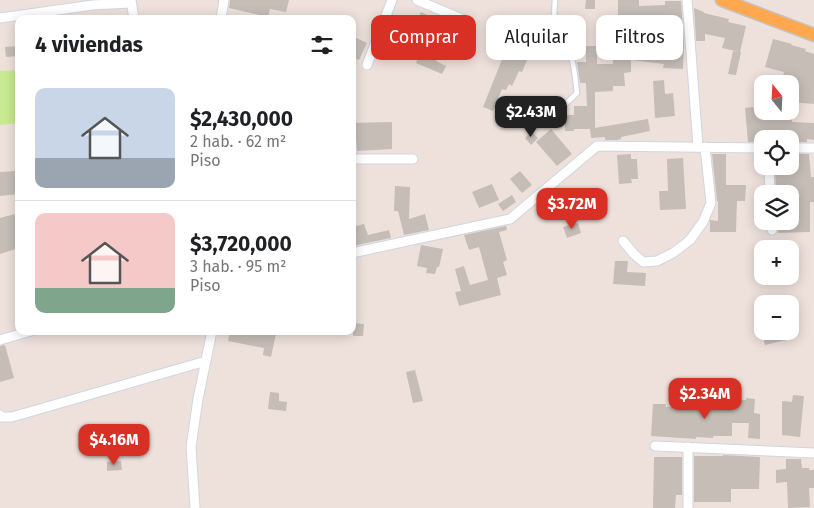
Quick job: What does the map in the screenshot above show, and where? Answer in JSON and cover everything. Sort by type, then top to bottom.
[{"type":"main road","points":[[722,0],[814,35]]},
{"type":"street","points":[[222,15],[224,0]]},
{"type":"street","points":[[367,65],[392,0]]},
{"type":"street","points":[[417,0],[452,15]]},
{"type":"street","points":[[623,242],[643,262],[657,261],[673,253],[690,240],[703,222],[711,203],[702,147],[687,0]]},
{"type":"street","points":[[21,15],[131,2],[133,15]]},
{"type":"street","points":[[0,18],[15,16]]},
{"type":"street","points":[[356,252],[510,219],[597,146],[754,148]]},
{"type":"street","points":[[799,148],[814,148]]},
{"type":"street","points":[[356,159],[413,158]]},
{"type":"street","points":[[0,340],[17,335]]},
{"type":"street","points":[[196,508],[191,447],[198,398],[211,335]]},
{"type":"street","points":[[0,415],[1,417],[12,417],[206,361]]},
{"type":"street","points":[[655,446],[814,453]]},
{"type":"street","points":[[688,447],[688,508]]},
{"type":"lane","points":[[556,0],[554,10],[556,30],[559,38],[569,49],[577,94],[558,110]]},
{"type":"green space","points":[[15,70],[15,123],[0,125],[0,71]]},
{"type":"building","points":[[230,0],[289,0],[286,12],[270,9],[268,15],[259,15],[229,8]]},
{"type":"building","points":[[586,0],[595,0],[595,9],[585,9]]},
{"type":"building","points":[[618,0],[639,0],[639,6],[665,5],[665,1],[681,1],[682,15],[618,15]]},
{"type":"building","points":[[694,8],[704,13],[729,19],[728,22],[746,26],[740,52],[722,48],[725,38],[705,34],[705,41],[696,41]]},
{"type":"building","points":[[683,30],[684,45],[683,69],[663,68],[664,64],[631,60],[683,60]]},
{"type":"building","points":[[356,38],[367,43],[359,60],[356,59]]},
{"type":"building","points":[[773,39],[806,49],[805,51],[814,54],[814,104],[799,103],[799,75],[783,75],[784,72],[765,67]]},
{"type":"building","points":[[15,46],[15,56],[6,57],[5,47]]},
{"type":"building","points":[[586,46],[596,46],[597,64],[613,64],[613,60],[631,60],[631,72],[624,73],[625,86],[613,86],[613,91],[595,92],[595,128],[648,119],[650,131],[621,137],[621,139],[617,140],[605,140],[605,137],[591,138],[590,129],[565,131],[565,115],[574,115],[574,106],[587,106],[586,83],[580,83],[577,62],[586,62]]},
{"type":"building","points":[[733,51],[741,52],[736,75],[728,74]]},
{"type":"building","points":[[417,60],[436,60],[446,66],[442,74],[416,63]]},
{"type":"building","points":[[502,60],[527,60],[522,72],[519,71],[512,86],[509,84],[506,90],[502,89],[493,111],[483,107]]},
{"type":"building","points":[[664,80],[665,94],[673,93],[675,116],[655,118],[653,81]]},
{"type":"building","points":[[753,107],[754,120],[792,120],[792,122],[814,123],[814,140],[807,139],[807,142],[799,142],[799,130],[754,130],[754,142],[748,142],[745,108]]},
{"type":"building","points":[[392,122],[392,149],[357,151],[356,123]]},
{"type":"building","points":[[551,129],[572,154],[557,166],[536,142]]},
{"type":"building","points":[[532,132],[538,138],[531,145],[525,138]]},
{"type":"building","points":[[631,154],[631,159],[637,159],[638,179],[631,179],[632,183],[619,184],[617,155]]},
{"type":"building","points":[[712,154],[726,154],[726,185],[746,185],[745,201],[737,201],[736,232],[710,232],[710,220],[718,221],[718,201]]},
{"type":"building","points":[[799,154],[809,154],[811,177],[814,177],[814,202],[810,202],[810,232],[778,233],[778,230],[799,230],[799,185],[776,185],[775,175],[799,175]]},
{"type":"building","points":[[683,158],[686,209],[660,210],[659,191],[668,191],[667,159]]},
{"type":"building","points":[[15,171],[15,194],[0,196],[0,172]]},
{"type":"building","points":[[520,171],[532,185],[522,193],[510,179]]},
{"type":"building","points":[[492,184],[499,200],[479,208],[472,192]]},
{"type":"building","points":[[395,186],[410,187],[409,219],[425,214],[429,230],[404,235],[398,211],[394,211]]},
{"type":"building","points":[[512,195],[516,202],[503,211],[498,204]]},
{"type":"building","points":[[15,214],[15,249],[0,254],[0,218]]},
{"type":"building","points":[[578,223],[581,233],[567,238],[563,227]]},
{"type":"building","points":[[364,224],[368,235],[389,230],[391,238],[356,245],[356,226]]},
{"type":"building","points":[[506,226],[507,230],[499,232],[507,260],[503,262],[507,275],[497,278],[501,295],[459,306],[455,292],[461,291],[455,269],[464,266],[470,285],[488,280],[479,247],[469,250],[464,235]]},
{"type":"building","points":[[421,245],[443,249],[439,267],[437,267],[435,274],[426,273],[427,268],[417,266]]},
{"type":"building","points":[[615,261],[628,261],[627,272],[646,273],[645,286],[613,284]]},
{"type":"building","points":[[356,323],[364,324],[363,336],[353,336],[356,335]]},
{"type":"building","points":[[229,335],[276,335],[271,357],[263,355],[264,348],[228,341]]},
{"type":"building","points":[[764,340],[786,340],[765,345]]},
{"type":"building","points":[[5,345],[14,378],[0,382],[0,346]]},
{"type":"building","points":[[415,370],[423,401],[413,403],[406,372]]},
{"type":"building","points":[[270,392],[279,393],[279,401],[287,402],[286,411],[268,409]]},
{"type":"building","points":[[793,395],[804,396],[800,437],[782,435],[782,401],[792,402]]},
{"type":"building","points":[[746,398],[755,399],[754,413],[760,414],[760,439],[748,438],[749,423],[732,423],[732,436],[696,437],[696,439],[651,436],[653,404],[666,404],[666,407],[698,410],[698,405],[715,405],[715,399],[746,400]]},
{"type":"building","points":[[104,429],[124,429],[124,440],[104,440]]},
{"type":"building","points":[[694,456],[760,457],[759,489],[731,489],[731,502],[694,502]]},
{"type":"building","points":[[654,457],[682,457],[682,495],[676,495],[675,508],[653,508]]},
{"type":"building","points":[[786,459],[801,459],[802,468],[814,470],[814,488],[809,488],[810,507],[788,508],[787,482],[776,483],[776,470],[786,469]]},
{"type":"building","points":[[121,461],[122,470],[107,471],[107,462]]}]
